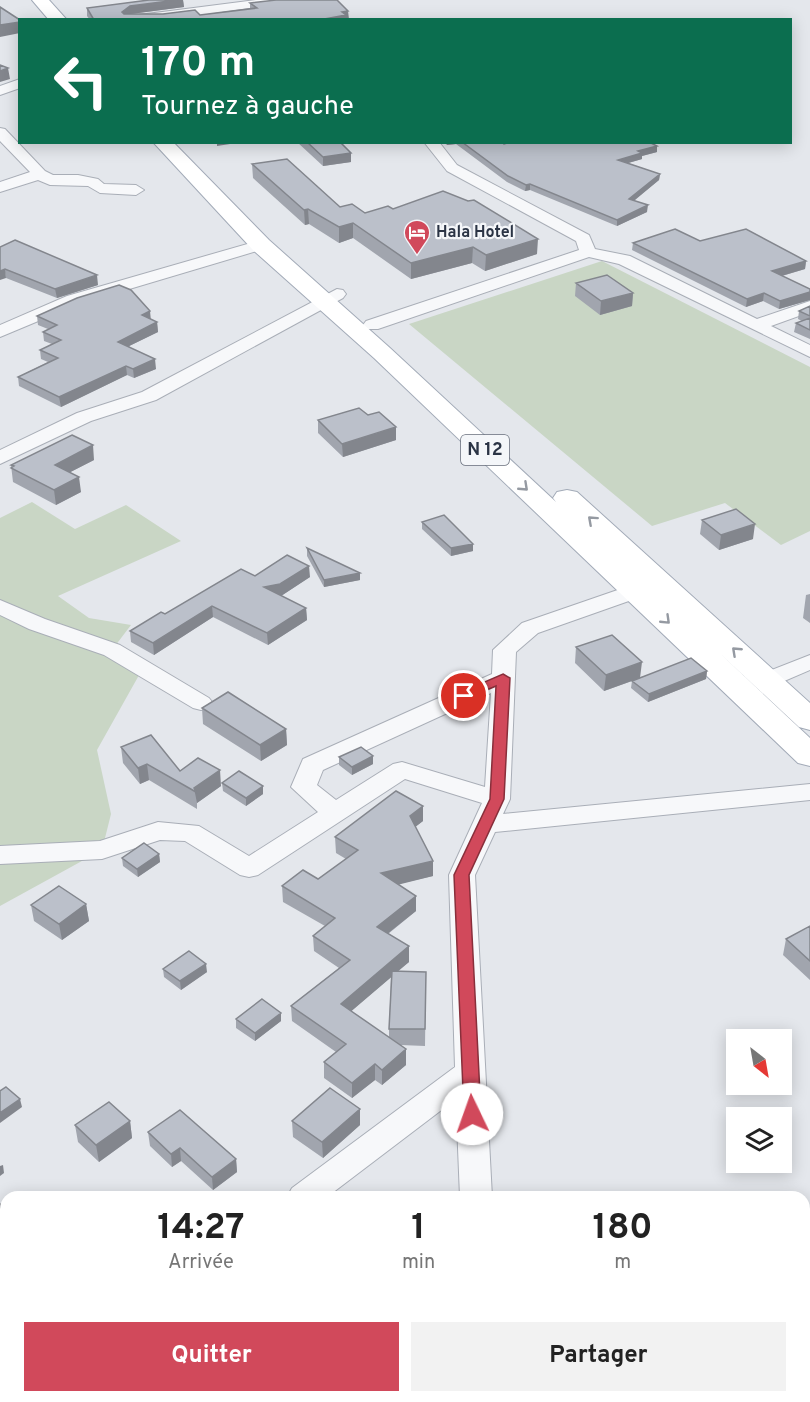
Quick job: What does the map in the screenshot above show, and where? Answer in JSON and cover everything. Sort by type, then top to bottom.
[{"type":"main road","points":[[30,0],[44,18]]},
{"type":"main road","points":[[40,0],[57,18]]},
{"type":"main road","name":"N 12","points":[[164,144],[261,244],[330,298],[810,720]]},
{"type":"main road","name":"N 12","points":[[180,144],[303,264],[330,298],[372,324],[635,591],[810,756]]},
{"type":"street","points":[[140,18],[209,4],[285,0]]},
{"type":"street","points":[[209,4],[223,18]]},
{"type":"street","points":[[0,91],[18,84]]},
{"type":"street","points":[[0,132],[40,174],[50,180],[85,181],[93,182],[100,188],[136,190]]},
{"type":"street","points":[[433,144],[452,168],[583,238],[588,252]]},
{"type":"street","points":[[0,187],[40,174]]},
{"type":"street","points":[[0,332],[73,300],[261,244]]},
{"type":"street","points":[[372,324],[588,252],[624,260],[810,351]]},
{"type":"street","points":[[0,458],[84,417],[149,396],[330,298]]},
{"type":"street","points":[[757,325],[810,306]]},
{"type":"street","points":[[476,1191],[462,875],[497,799],[505,650],[530,628],[635,591]]},
{"type":"street","points":[[0,607],[37,624],[112,650],[201,703]]},
{"type":"street","points":[[767,680],[810,662]]},
{"type":"street","points":[[335,813],[304,788],[312,765],[503,678]]},
{"type":"street","points":[[0,855],[102,850],[158,831],[190,832],[249,868],[402,770],[497,799]]},
{"type":"street","points":[[486,824],[810,792]]},
{"type":"street","points":[[311,1191],[470,1072]]},
{"type":"green space","points":[[602,261],[810,367],[810,531],[781,545],[725,503],[652,526],[409,324]]},
{"type":"green space","points":[[32,502],[75,529],[126,505],[181,541],[58,596],[89,618],[131,625],[112,650],[143,668],[97,750],[111,814],[102,850],[0,906],[0,518]]},
{"type":"building","points":[[149,0],[177,0],[130,6],[122,12],[124,14],[163,14],[195,10],[200,15],[257,8],[250,3],[276,0],[337,0],[348,11],[342,12],[346,15],[330,18],[93,18],[87,8]]},
{"type":"building","points":[[0,7],[18,19],[18,22],[0,25]]},
{"type":"building","points":[[0,65],[8,68],[0,71]]},
{"type":"building","points":[[309,144],[342,144],[351,153],[323,157]]},
{"type":"building","points":[[465,144],[653,144],[657,146],[618,160],[660,174],[629,199],[648,205],[617,220],[508,176]]},
{"type":"building","points":[[287,159],[340,207],[352,204],[365,213],[388,206],[393,209],[443,191],[468,201],[474,200],[538,239],[486,255],[473,247],[411,263],[353,223],[339,227],[308,209],[304,210],[252,164]]},
{"type":"building","points":[[675,229],[700,241],[746,229],[806,261],[772,271],[810,289],[810,292],[780,301],[764,293],[747,299],[633,243]]},
{"type":"building","points":[[15,240],[97,275],[55,289],[5,269],[0,271],[0,247]]},
{"type":"building","points":[[607,275],[633,293],[601,301],[576,283]]},
{"type":"building","points":[[119,285],[131,290],[150,311],[142,315],[157,322],[118,342],[155,359],[133,369],[126,366],[59,397],[18,377],[58,358],[40,350],[61,340],[43,332],[57,325],[37,316],[77,298]]},
{"type":"building","points":[[810,306],[810,316],[799,311]]},
{"type":"building","points":[[810,318],[810,330],[796,323]]},
{"type":"building","points":[[359,408],[368,415],[379,412],[396,427],[342,444],[318,420]]},
{"type":"building","points":[[72,435],[93,445],[55,465],[79,477],[54,490],[11,468],[14,466],[11,465]]},
{"type":"building","points":[[736,509],[755,524],[721,535],[702,520]]},
{"type":"building","points":[[444,515],[473,544],[451,548],[422,522]]},
{"type":"building","points":[[307,548],[360,573],[324,580]]},
{"type":"building","points":[[287,555],[309,566],[280,584],[264,587],[306,608],[267,633],[212,606],[153,643],[130,631],[161,612],[165,614],[241,569],[255,576]]},
{"type":"building","points":[[612,635],[642,662],[606,675],[576,647]]},
{"type":"building","points":[[691,658],[707,671],[649,694],[632,681]]},
{"type":"building","points":[[228,692],[286,729],[260,745],[202,708]]},
{"type":"building","points":[[151,735],[180,771],[198,758],[220,770],[194,788],[196,792],[147,764],[138,768],[121,747]]},
{"type":"building","points":[[361,747],[373,756],[352,767],[339,757]]},
{"type":"building","points":[[239,771],[263,786],[246,798],[222,783]]},
{"type":"building","points":[[396,791],[423,806],[410,816],[433,861],[381,873],[416,896],[377,927],[409,946],[341,1004],[406,1049],[382,1070],[375,1064],[352,1083],[324,1062],[346,1044],[291,1006],[350,960],[313,936],[335,918],[282,886],[303,870],[318,879],[358,850],[335,837]]},
{"type":"building","points":[[144,843],[159,854],[137,869],[122,858]]},
{"type":"building","points":[[59,886],[86,904],[59,924],[31,905]]},
{"type":"building","points":[[810,926],[810,961],[786,939]]},
{"type":"building","points":[[189,951],[206,964],[180,981],[163,969]]},
{"type":"building","points":[[392,971],[426,972],[425,1029],[389,1029]]},
{"type":"building","points":[[262,999],[281,1013],[255,1033],[236,1019]]},
{"type":"building","points":[[6,1087],[20,1099],[0,1113],[0,1091]]},
{"type":"building","points":[[330,1088],[360,1109],[322,1142],[292,1121]]},
{"type":"building","points":[[109,1102],[130,1121],[96,1145],[75,1125]]},
{"type":"building","points":[[180,1110],[236,1159],[212,1177],[180,1148],[171,1154],[148,1132]]},
{"type":"place","name":"Hala Hotel","points":[[417,256]]},
{"type":"route","points":[[464,696],[503,678],[497,799],[462,875],[472,1114]]}]
